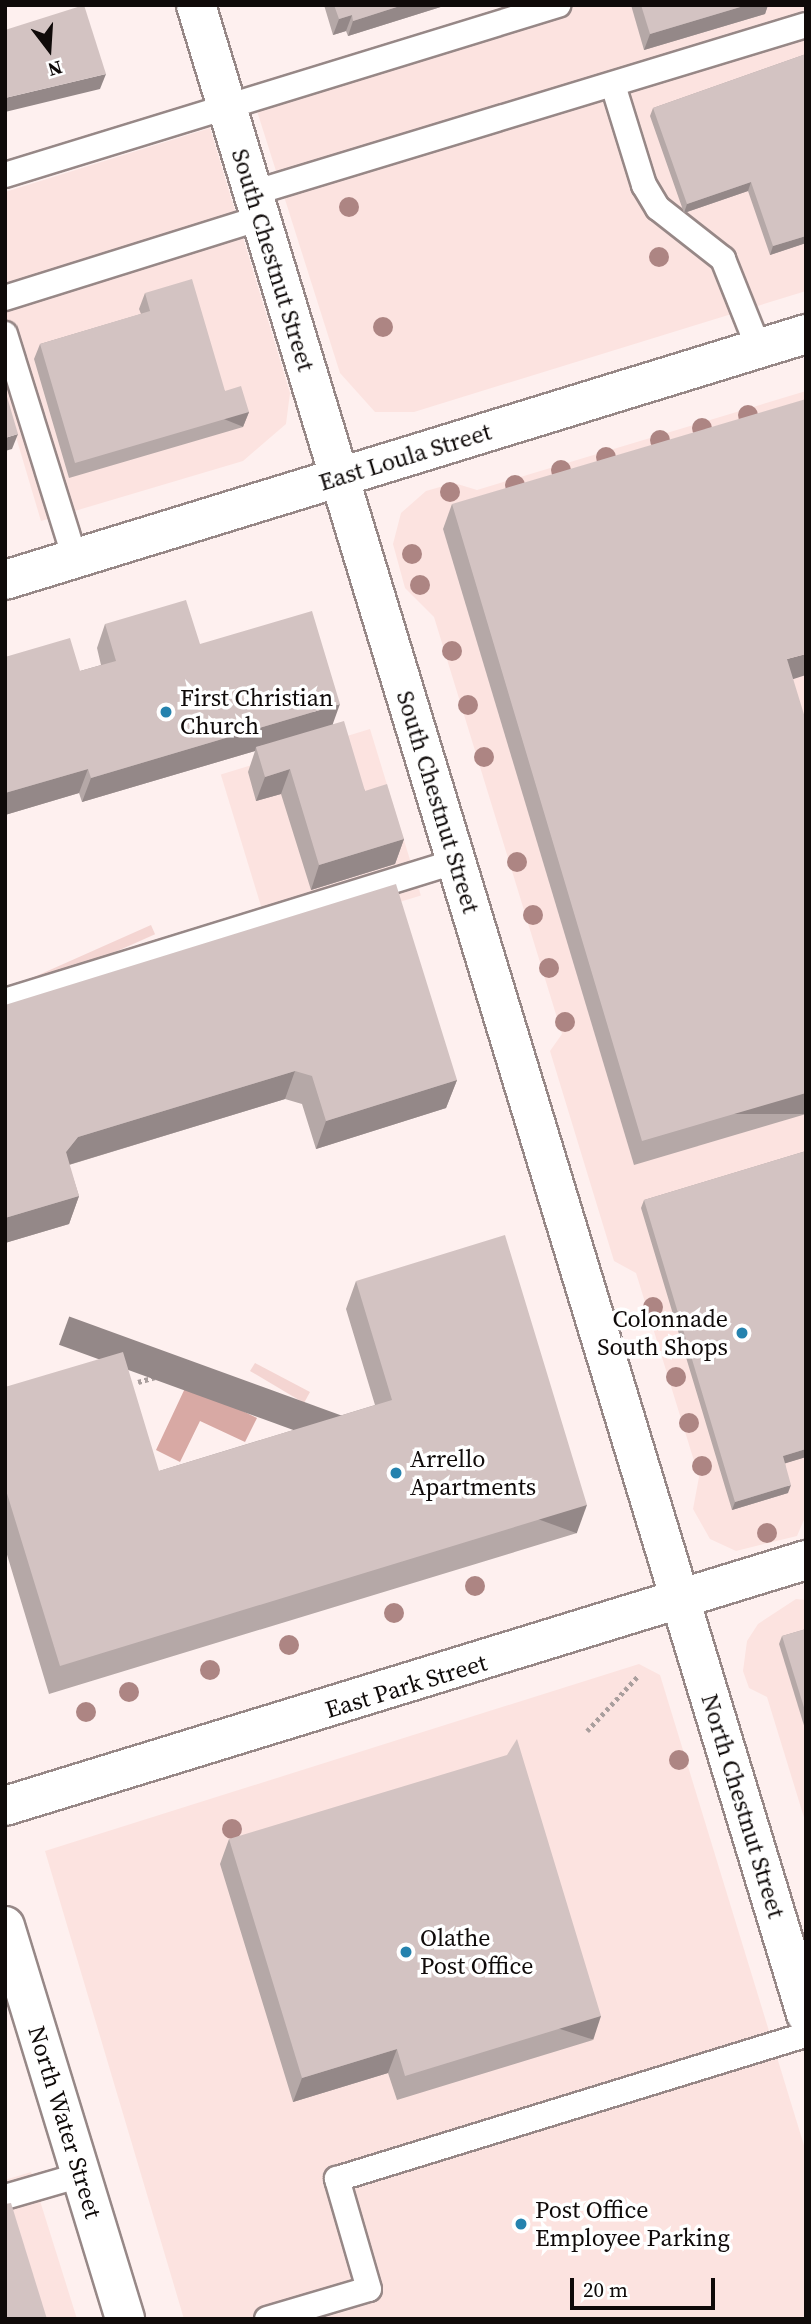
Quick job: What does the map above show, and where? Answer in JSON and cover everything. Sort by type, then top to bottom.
[{"type":"street","name":"South Chestnut Street","points":[[195,5],[681,1599]]},
{"type":"street","name":"East Loula Street","points":[[5,580],[806,334]]},
{"type":"street","name":"East Park Street","points":[[5,1806],[806,1560]]},
{"type":"street","name":"North Chestnut Street","points":[[681,1599],[802,1991]]},
{"type":"street","name":"North Water Street","points":[[5,1926],[125,2319]]},
{"type":"lane","points":[[5,175],[558,5]]},
{"type":"lane","points":[[5,298],[257,206],[613,85],[806,25]]},
{"type":"lane","points":[[613,85],[644,185],[658,208],[723,259],[759,349]]},
{"type":"lane","points":[[5,334],[75,559]]},
{"type":"lane","points":[[5,1001],[456,861]]},
{"type":"lane","points":[[267,2319],[369,2288],[337,2179],[806,2035]]},
{"type":"lane","points":[[5,2197],[81,2175]]},
{"type":"path","points":[[138,1382],[163,1375]]},
{"type":"path","points":[[295,1403],[302,1406]]},
{"type":"path","points":[[587,1731],[638,1676]]},
{"type":"shaded area","points":[[522,5],[806,5],[806,291],[414,412],[375,412],[340,373],[250,89]]},
{"type":"shaded area","points":[[210,128],[290,393],[286,424],[243,461],[41,521],[5,400],[5,192]]},
{"type":"shaded area","points":[[806,391],[806,1515],[797,1536],[736,1551],[710,1539],[693,1509],[699,1477],[636,1273],[614,1261],[550,1051],[562,1034],[434,617],[405,588],[393,544],[401,513],[426,491],[454,483],[477,490]]},
{"type":"shaded area","points":[[370,729],[421,895],[272,941],[221,775]]},
{"type":"shaded area","points":[[151,925],[155,934],[16,996],[12,987]]},
{"type":"shaded area","points":[[255,1363],[310,1392],[304,1403],[250,1371]]},
{"type":"shaded area","points":[[187,1384],[257,1418],[245,1442],[200,1421],[180,1462],[156,1450]]},
{"type":"shaded area","points":[[796,1599],[806,1600],[806,1824],[767,1697],[749,1688],[743,1671],[747,1641],[758,1624]]},
{"type":"shaded area","points":[[639,1664],[660,1675],[806,2152],[806,2319],[184,2319],[45,1851]]},
{"type":"shaded area","points":[[31,2172],[77,2319],[5,2319],[5,2180]]},
{"type":"building","points":[[84,5],[106,74],[5,98],[5,30]]},
{"type":"building","points":[[334,5],[403,5],[353,21],[352,15],[339,19]]},
{"type":"building","points":[[641,5],[747,5],[650,34]]},
{"type":"building","points":[[806,54],[806,236],[773,246],[751,182],[687,204],[653,108]]},
{"type":"building","points":[[192,279],[225,391],[241,386],[249,412],[75,463],[40,344],[150,311],[145,293]]},
{"type":"building","points":[[5,390],[18,434],[5,438]]},
{"type":"building","points":[[806,399],[806,654],[787,659],[806,721],[806,1093],[642,1141],[452,504]]},
{"type":"building","name":"First Christian Church","points":[[186,600],[200,644],[312,611],[340,704],[91,778],[88,769],[5,793],[5,657],[70,638],[80,671],[116,661],[105,624]]},
{"type":"building","points":[[344,721],[365,791],[387,784],[404,839],[319,865],[290,769],[265,777],[256,747]]},
{"type":"building","points":[[396,884],[457,1080],[326,1121],[312,1076],[295,1071],[78,1137],[66,1152],[79,1196],[5,1218],[5,1005]]},
{"type":"building","name":"Colonnade South Shops","points":[[806,1151],[806,1449],[783,1456],[791,1485],[735,1502],[644,1200]]},
{"type":"building","name":"Arrello Apartments","points":[[505,1235],[587,1505],[60,1666],[5,1487],[5,1387],[123,1352],[159,1471],[392,1400],[356,1281]]},
{"type":"building","points":[[806,1629],[806,1714],[782,1636]]},
{"type":"building","name":"Olathe Post Office","points":[[517,1739],[601,2016],[405,2076],[397,2049],[302,2078],[229,1839],[507,1755]]},
{"type":"building","points":[[11,2203],[47,2319],[5,2319],[5,2204]]},
{"type":"place","name":"First Christian Church","points":[[166,712]]},
{"type":"place","name":"Colonnade South Shops","points":[[742,1333]]},
{"type":"place","name":"Arrello Apartments","points":[[396,1473]]},
{"type":"place","name":"Olathe Post Office","points":[[406,1952]]},
{"type":"place","name":"Post Office Employee Parking","points":[[521,2224]]}]
